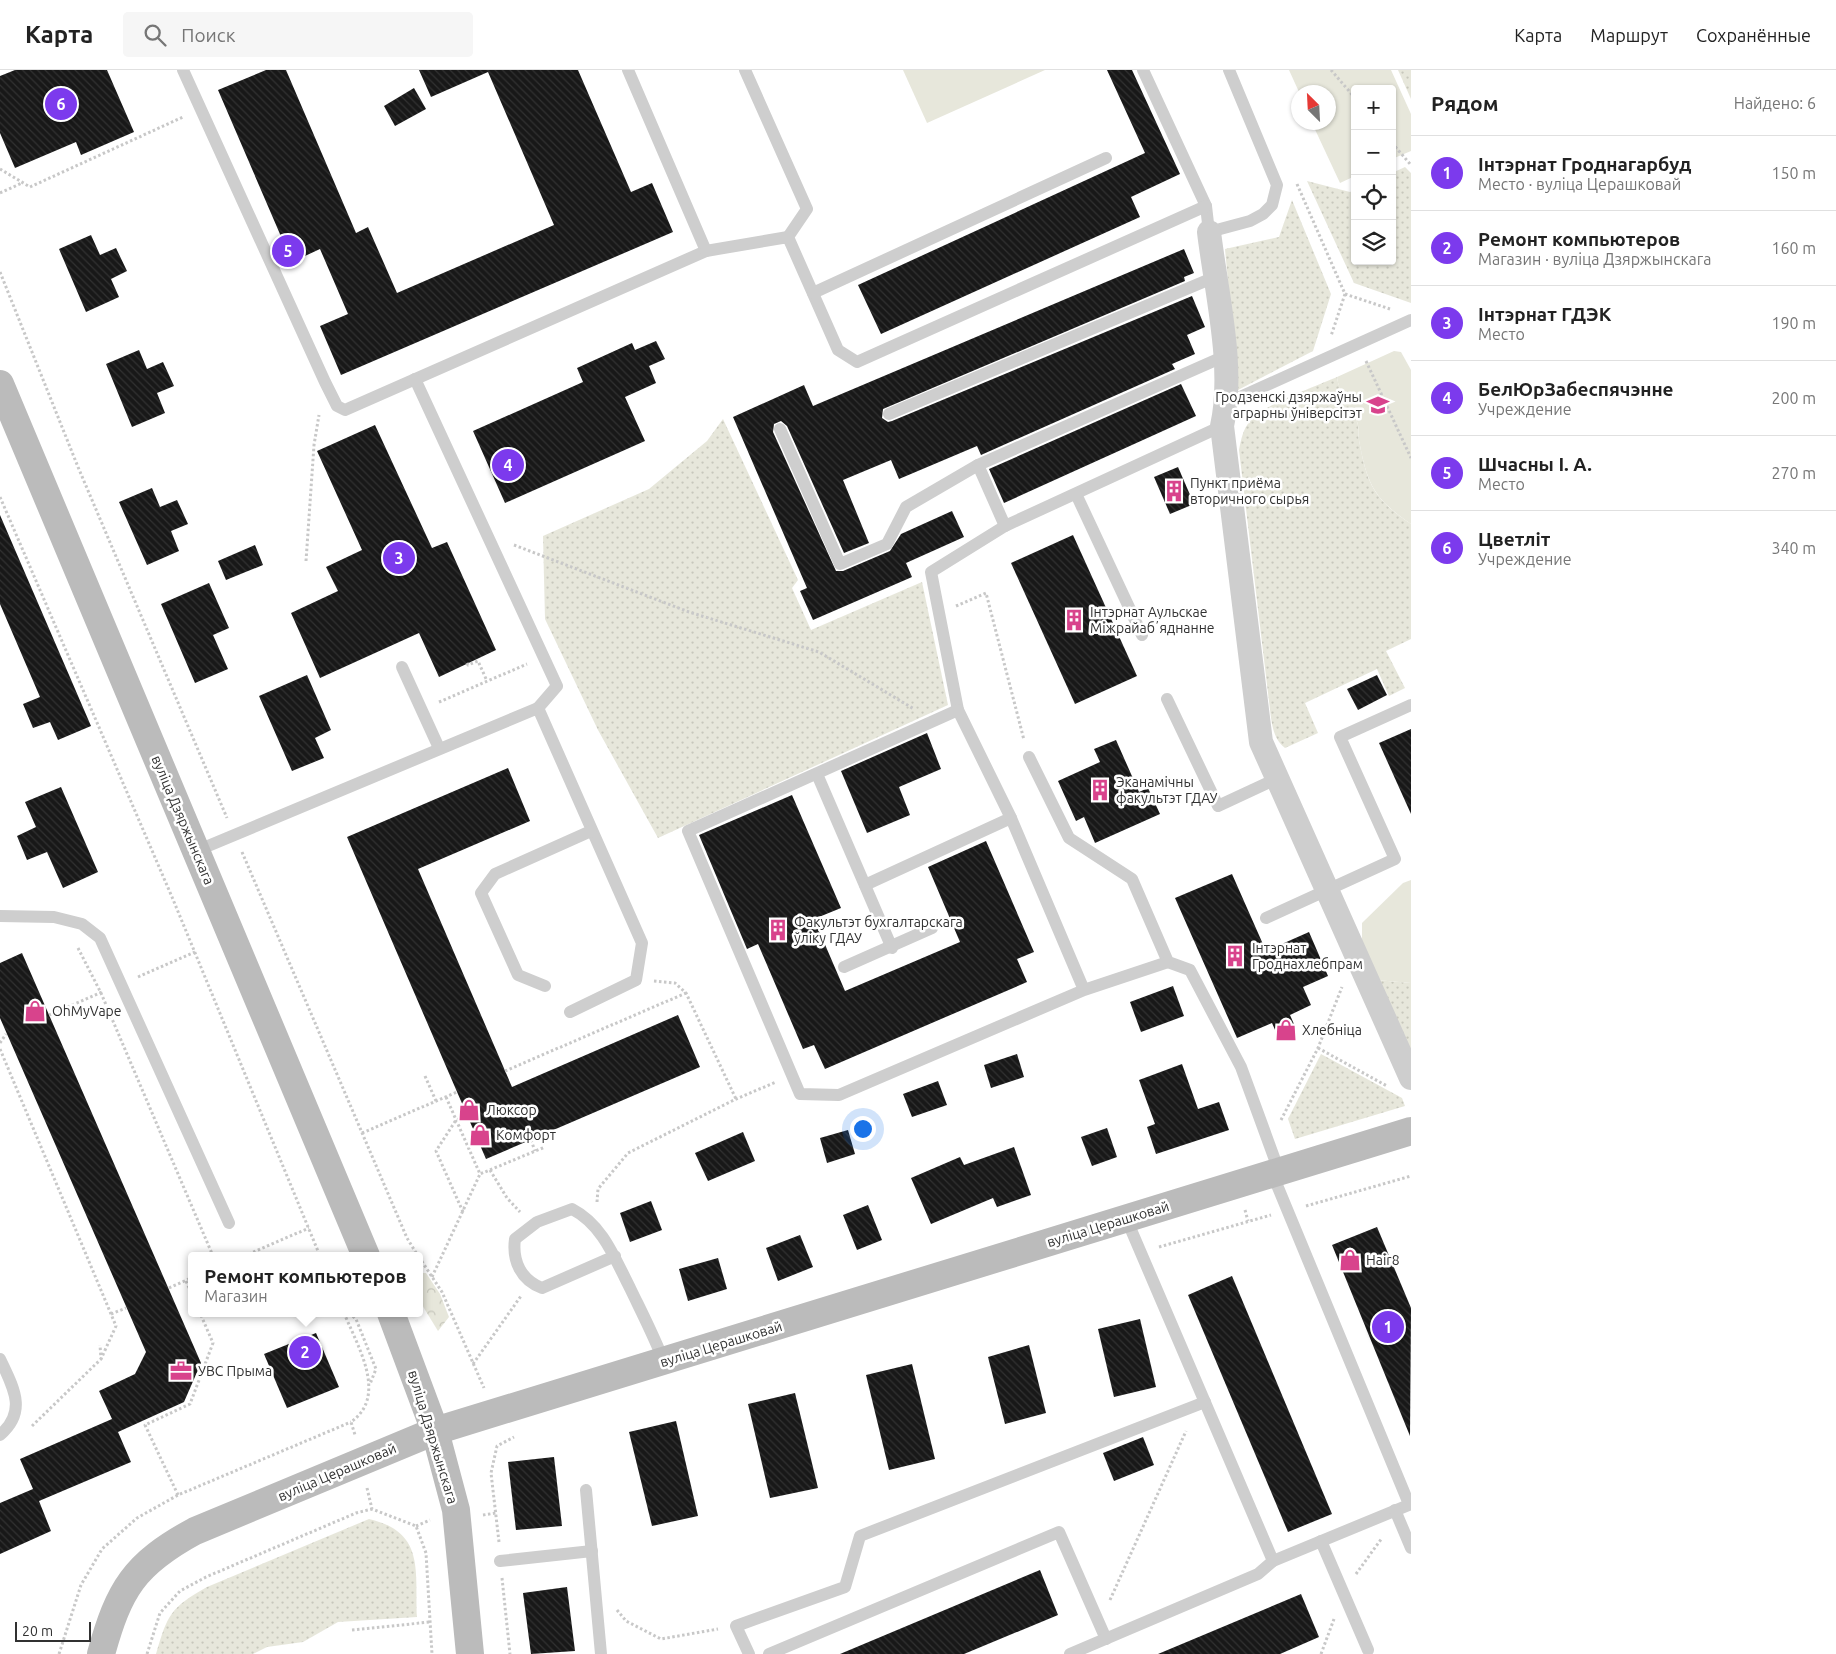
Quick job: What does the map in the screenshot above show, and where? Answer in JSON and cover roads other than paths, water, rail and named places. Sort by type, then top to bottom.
[{"type":"street","points":[[1209,232],[1225,356],[1227,403],[1222,426],[1261,742],[1327,891],[1400,1082]]},
{"type":"street","name":"вуліца Дзяржынскага","points":[[0,384],[364,1252]]},
{"type":"street","name":"вуліца Церашковай","points":[[101,1654],[120,1596],[135,1574],[153,1557],[173,1543],[195,1531],[435,1431],[1276,1172],[1408,1135]]},
{"type":"street","name":"вуліца Дзяржынскага","points":[[392,1317],[435,1431],[456,1510],[470,1654]]},
{"type":"lane","points":[[183,70],[337,406],[345,410],[706,251],[788,237],[807,210],[745,70]]},
{"type":"lane","points":[[628,70],[706,251]]},
{"type":"lane","points":[[1143,70],[1206,206],[1209,232],[1250,222],[1264,214],[1272,205],[1277,185],[1229,70]]},
{"type":"lane","points":[[813,293],[1106,158]]},
{"type":"lane","points":[[788,237],[838,350],[857,362],[1206,206]]},
{"type":"lane","points":[[889,414],[1214,277]]},
{"type":"lane","points":[[1227,403],[1408,322],[1411,335]]},
{"type":"lane","points":[[780,429],[840,564],[887,544],[906,507],[978,465],[1225,356]]},
{"type":"lane","points":[[196,851],[538,708],[557,686],[415,379]]},
{"type":"lane","points":[[1084,990],[1011,818],[958,710],[930,572],[1005,526],[1222,426]]},
{"type":"lane","points":[[978,465],[1005,526]]},
{"type":"lane","points":[[1076,494],[1142,635]]},
{"type":"lane","points":[[402,667],[439,748]]},
{"type":"lane","points":[[1168,699],[1218,806],[1276,779]]},
{"type":"lane","points":[[1266,918],[1395,859],[1340,737],[1411,705]]},
{"type":"lane","points":[[538,708],[642,943],[636,980],[570,1012]]},
{"type":"lane","points":[[958,710],[688,831],[800,1094],[839,1095],[1084,990],[1168,962],[1190,970],[1241,1067],[1270,1140],[1276,1172],[1410,1504],[1273,1561],[1258,1574],[1070,1654]]},
{"type":"lane","points":[[1029,757],[1069,838],[1132,879],[1168,962]]},
{"type":"lane","points":[[817,774],[892,948]]},
{"type":"lane","points":[[865,885],[1011,818]]},
{"type":"lane","points":[[545,986],[518,975],[481,893],[495,874],[591,831]]},
{"type":"lane","points":[[0,916],[54,917],[82,924],[100,938],[229,1223]]},
{"type":"lane","points":[[844,967],[892,948],[932,928]]},
{"type":"lane","points":[[615,1256],[555,1284],[542,1288],[530,1284],[515,1262],[513,1252],[515,1239],[533,1224],[572,1209],[582,1215],[596,1228],[615,1256],[655,1338],[664,1362]]},
{"type":"lane","points":[[1126,1218],[1201,1404],[1273,1561]]},
{"type":"lane","points":[[0,1359],[14,1390],[17,1410],[6,1430],[0,1435]]},
{"type":"lane","points":[[749,1654],[736,1626],[845,1587],[860,1536],[1201,1404]]},
{"type":"lane","points":[[586,1490],[601,1654]]},
{"type":"lane","points":[[1395,1510],[1411,1548]]},
{"type":"lane","points":[[769,1654],[1059,1532],[1106,1639]]},
{"type":"lane","points":[[1321,1541],[1368,1650]]},
{"type":"lane","points":[[500,1561],[592,1552]]},
{"type":"place","name":"Цветліт","points":[[61,104]]},
{"type":"place","name":"Шчасны І. А.","points":[[288,251]]},
{"type":"place","name":"Гродзенскі дзяржаўны аграрны ўніверсітэт","points":[[1378,405]]},
{"type":"place","name":"БелЮрЗабеспячэнне","points":[[508,465]]},
{"type":"place","name":"Пункт приёма вторичного сырья","points":[[1174,491]]},
{"type":"place","name":"Інтэрнат ГДЭК","points":[[399,558]]},
{"type":"place","name":"Інтэрнат Аульскае Міжрайабʼяднанне","points":[[1074,620]]},
{"type":"place","name":"Эканамічны факультэт ГДАУ","points":[[1100,790]]},
{"type":"place","name":"Факультэт бухгалтарскага ўліку ГДАУ","points":[[778,930]]},
{"type":"place","name":"Інтэрнат Гроднахлебпрам","points":[[1235,956]]},
{"type":"place","name":"OhMyVape","points":[[35,1011]]},
{"type":"place","name":"Хлебніца","points":[[1286,1030]]},
{"type":"place","name":"Люксор","points":[[469,1110]]},
{"type":"place","name":"Комфорт","points":[[480,1135]]},
{"type":"place","name":"Hair8","points":[[1350,1260]]},
{"type":"place","name":"Інтэрнат Гроднагарбуд","points":[[1388,1327]]},
{"type":"place","name":"Ремонт компьютеров","points":[[305,1352]]},
{"type":"place","name":"УВС Прыма","points":[[181,1371]]}]
